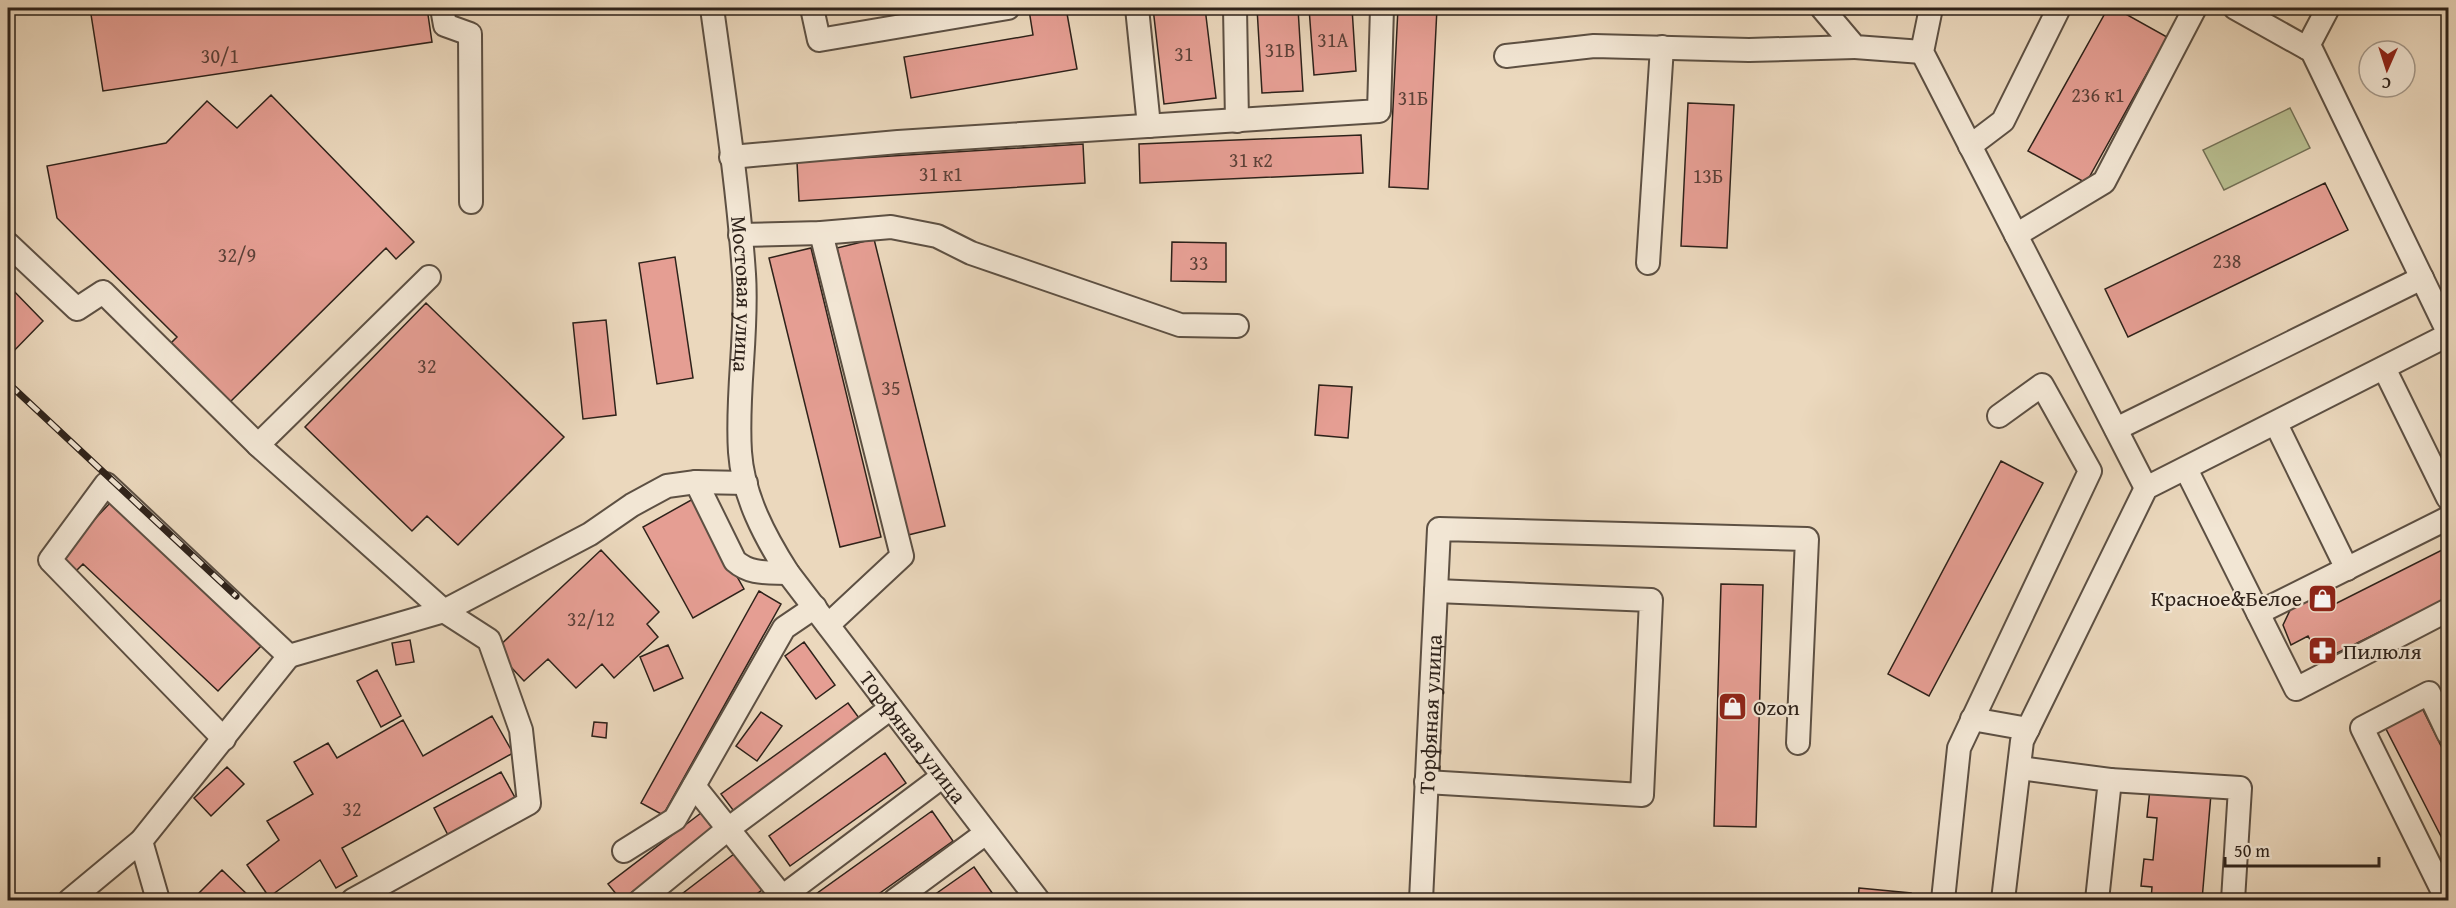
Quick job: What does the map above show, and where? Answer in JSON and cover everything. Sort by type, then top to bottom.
[{"type":"street","points":[[442,8],[445,25],[470,34],[471,202]]},
{"type":"street","name":"Мостовая улица","points":[[712,8],[740,235],[745,308],[740,451],[751,501],[767,538],[788,573]]},
{"type":"street","points":[[812,8],[819,40],[1008,8]]},
{"type":"street","points":[[1137,8],[1149,126]]},
{"type":"street","points":[[1234,8],[1237,121]]},
{"type":"street","points":[[731,157],[898,142],[1379,111],[1382,8]]},
{"type":"street","points":[[1822,8],[1855,47]]},
{"type":"street","points":[[1931,8],[1922,52],[2146,488]]},
{"type":"street","points":[[1970,146],[2003,121],[2059,8]]},
{"type":"street","points":[[2016,235],[2104,182],[2195,8]]},
{"type":"street","points":[[2003,900],[2022,741],[2146,488],[2276,424],[2448,333],[2312,51],[2235,8]]},
{"type":"street","points":[[2307,48],[2328,8]]},
{"type":"street","points":[[1506,56],[1594,46],[1749,50],[1855,47],[1922,52]]},
{"type":"street","points":[[1648,263],[1662,48]]},
{"type":"street","points":[[740,235],[821,233],[891,227],[937,236],[971,253],[1180,325],[1237,326]]},
{"type":"street","points":[[624,851],[675,819],[784,628],[821,616],[902,556],[821,233]]},
{"type":"street","points":[[8,244],[77,309],[103,292],[258,445],[444,611],[489,640],[521,730],[529,803],[353,900]]},
{"type":"street","points":[[258,445],[429,277]]},
{"type":"street","points":[[2116,429],[2422,278]]},
{"type":"street","points":[[2384,368],[2448,498]]},
{"type":"street","points":[[1943,900],[1959,748],[2090,471],[2042,385],[1999,416]]},
{"type":"street","points":[[2276,424],[2347,569]]},
{"type":"street","points":[[2186,469],[2296,688],[2448,610]]},
{"type":"street","points":[[696,482],[735,561],[743,568],[753,572],[788,573]]},
{"type":"street","points":[[70,900],[141,840],[289,656],[444,611],[590,534],[652,492],[667,486],[696,482],[746,483]]},
{"type":"street","points":[[224,739],[50,561],[106,484],[289,656]]},
{"type":"street","points":[[2258,613],[2448,518]]},
{"type":"street","name":"Торфяная улица","points":[[1421,900],[1439,529],[1807,539],[1798,743]]},
{"type":"street","name":"Торфяная улица","points":[[788,573],[986,833],[1028,897]]},
{"type":"street","points":[[1426,782],[1642,795],[1651,600],[1436,591]]},
{"type":"street","points":[[2447,900],[2362,728],[2429,693],[2448,733]]},
{"type":"street","points":[[641,900],[728,829],[891,708]]},
{"type":"street","points":[[1972,719],[2028,729]]},
{"type":"street","points":[[2020,768],[2110,780],[2240,788],[2233,900]]},
{"type":"street","points":[[694,786],[782,899],[943,776]]},
{"type":"street","points":[[2097,900],[2110,780]]},
{"type":"street","points":[[895,900],[986,833]]},
{"type":"street","points":[[141,840],[158,900]]},
{"type":"green space","points":[[2290,108],[2310,148],[2224,190],[2203,150]]},
{"type":"building","points":[[90,8],[427,8],[432,42],[103,91]]},
{"type":"building","points":[[1066,8],[1077,69],[911,98],[904,57],[1033,35],[1029,10]]},
{"type":"building","points":[[1153,8],[1205,8],[1216,98],[1164,104]]},
{"type":"building","points":[[1257,8],[1298,8],[1303,91],[1262,93]]},
{"type":"building","points":[[1309,8],[1352,8],[1356,71],[1314,75]]},
{"type":"building","points":[[1398,8],[1437,8],[1428,189],[1389,187]]},
{"type":"building","points":[[2108,8],[2115,8],[2167,37],[2086,183],[2028,151]]},
{"type":"building","points":[[271,95],[414,242],[396,259],[386,248],[226,406],[167,347],[177,337],[57,218],[47,166],[166,143],[207,101],[237,128]]},
{"type":"building","points":[[1688,103],[1734,105],[1727,248],[1681,246]]},
{"type":"building","points":[[1361,135],[1363,173],[1140,183],[1139,144]]},
{"type":"building","points":[[1083,144],[1085,183],[799,201],[797,162]]},
{"type":"building","points":[[2325,183],[2348,230],[2128,337],[2105,289]]},
{"type":"building","points":[[874,239],[945,526],[908,535],[837,248]]},
{"type":"building","points":[[1172,242],[1226,243],[1226,282],[1171,281]]},
{"type":"building","points":[[811,248],[881,537],[840,547],[769,258]]},
{"type":"building","points":[[675,257],[693,378],[657,384],[639,263]]},
{"type":"building","points":[[8,285],[43,321],[8,357]]},
{"type":"building","points":[[426,303],[564,437],[458,545],[427,516],[412,531],[305,427]]},
{"type":"building","points":[[606,320],[616,415],[583,419],[573,323]]},
{"type":"building","points":[[1319,385],[1352,387],[1348,438],[1315,435]]},
{"type":"building","points":[[2448,402],[2448,416],[2443,405]]},
{"type":"building","points":[[2001,461],[2043,483],[1929,696],[1888,674]]},
{"type":"building","points":[[693,499],[744,589],[693,618],[643,527]]},
{"type":"building","points":[[110,503],[261,646],[218,691],[83,564],[75,572],[59,557]]},
{"type":"building","points":[[2448,547],[2448,598],[2321,661],[2308,636],[2291,645],[2283,625],[2292,606],[2326,589],[2335,604]]},
{"type":"building","points":[[601,550],[659,612],[647,624],[658,637],[614,678],[602,664],[576,688],[548,659],[524,681],[495,650]]},
{"type":"building","points":[[1721,584],[1763,585],[1756,827],[1714,826]]},
{"type":"building","points":[[759,591],[781,604],[663,815],[641,803]]},
{"type":"building","points":[[410,640],[414,662],[396,665],[392,643]]},
{"type":"building","points":[[804,642],[835,685],[816,699],[785,656]]},
{"type":"building","points":[[668,645],[683,678],[654,691],[640,657]]},
{"type":"building","points":[[377,670],[401,716],[381,727],[357,681]]},
{"type":"building","points":[[848,703],[862,722],[736,814],[721,794]]},
{"type":"building","points":[[2422,708],[2448,760],[2448,850],[2385,727]]},
{"type":"building","points":[[761,712],[782,726],[757,761],[736,746]]},
{"type":"building","points":[[492,716],[513,753],[342,848],[357,876],[336,888],[320,860],[269,897],[247,865],[279,840],[267,821],[313,794],[294,762],[328,743],[337,758],[403,720],[423,756]]},
{"type":"building","points":[[594,722],[607,723],[606,738],[592,736]]},
{"type":"building","points":[[885,753],[906,783],[790,866],[769,836]]},
{"type":"building","points":[[227,767],[244,784],[211,816],[194,798]]},
{"type":"building","points":[[501,772],[518,803],[450,839],[434,808]]},
{"type":"building","points":[[2150,789],[2211,794],[2202,900],[2151,900],[2152,887],[2141,886],[2144,859],[2153,860],[2157,818],[2147,817]]},
{"type":"building","points":[[932,811],[953,841],[870,900],[820,900],[816,894]]},
{"type":"building","points":[[701,813],[715,831],[621,900],[608,884]]},
{"type":"building","points":[[734,854],[762,890],[748,900],[674,900]]},
{"type":"building","points":[[974,867],[995,897],[990,900],[927,900]]},
{"type":"building","points":[[222,870],[253,900],[192,900]]},
{"type":"building","points":[[1859,888],[1911,893],[1910,900],[1858,900]]},
{"type":"railway","points":[[8,383],[236,596]]},
{"type":"place","name":"Красное&Белое","points":[[2323,598]]},
{"type":"place","name":"Пилюля","points":[[2322,651]]},
{"type":"place","name":"Ozon","points":[[1732,707]]}]
